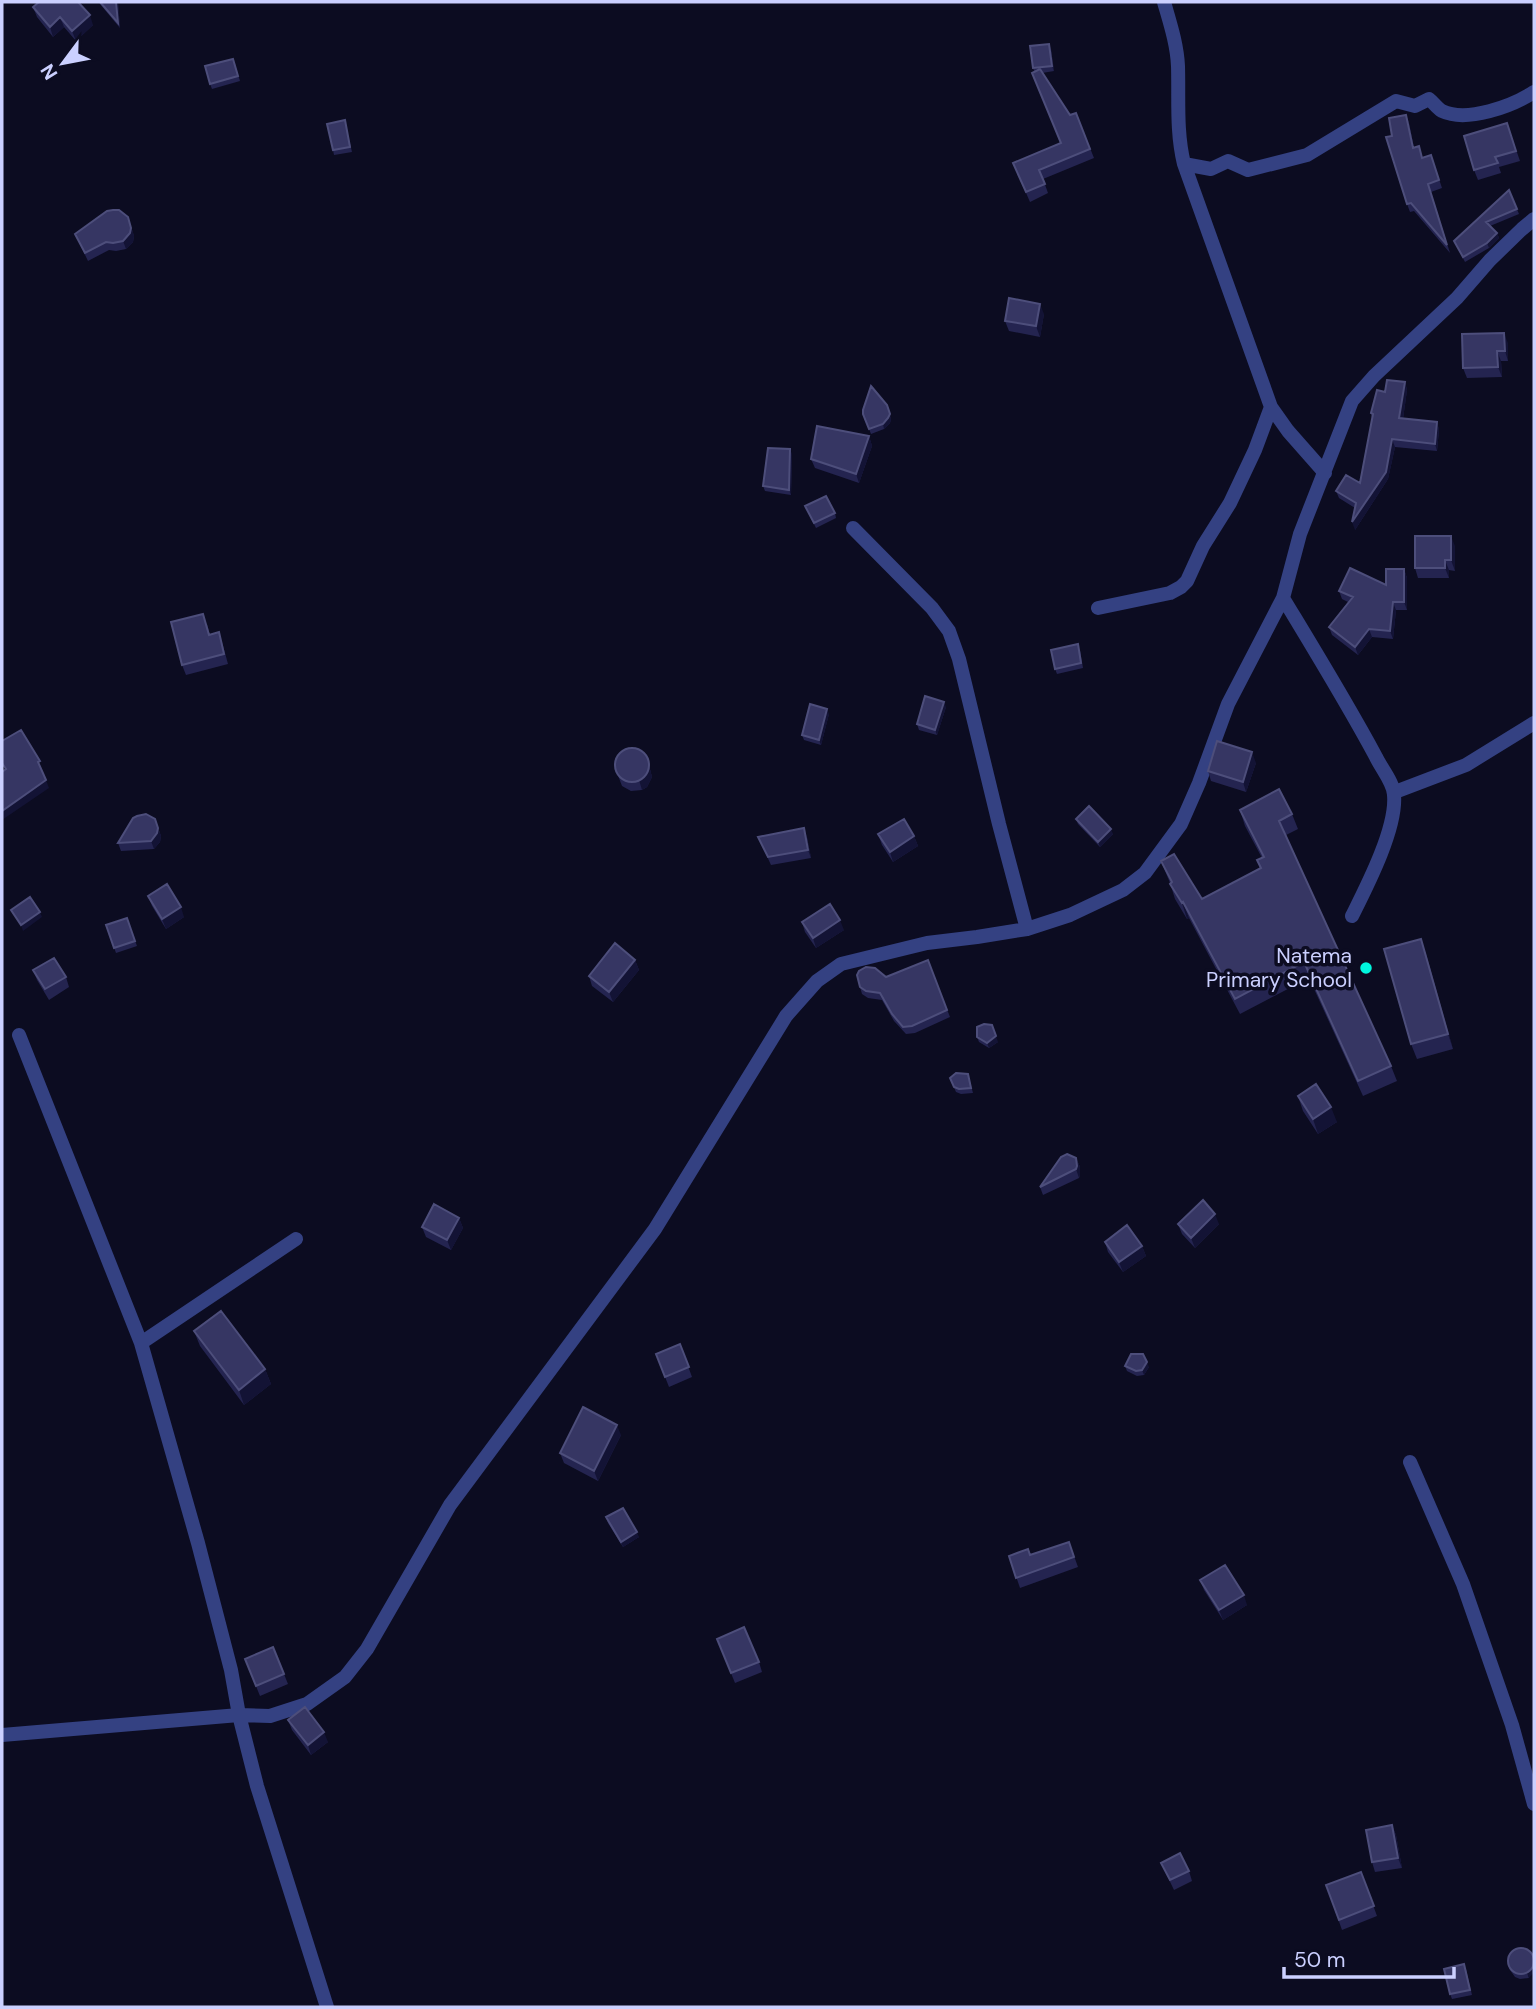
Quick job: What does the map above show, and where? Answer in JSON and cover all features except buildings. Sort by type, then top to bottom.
[{"type":"street","points":[[1164,2],[1178,64],[1178,133],[1184,164],[1271,407],[1325,473]]},
{"type":"street","points":[[1184,164],[1211,169],[1228,161],[1248,170],[1307,155],[1396,101],[1415,106],[1429,99],[1442,111],[1469,116],[1516,103],[1534,92]]},
{"type":"street","points":[[2,1735],[239,1715],[270,1716],[307,1704],[345,1677],[367,1649],[450,1506],[654,1229],[786,1016],[817,981],[841,964],[927,943],[1027,929],[1070,915],[1123,890],[1145,873],[1181,824],[1228,704],[1283,598],[1300,534],[1352,401],[1374,376],[1457,298],[1521,229],[1534,219]]},
{"type":"street","points":[[1098,608],[1170,593],[1181,587],[1230,503],[1255,450],[1271,407]]},
{"type":"street","points":[[853,528],[932,608],[950,631],[960,659],[1027,929]]},
{"type":"street","points":[[1283,598],[1351,710],[1395,792],[1394,809],[1386,836],[1352,916]]},
{"type":"street","points":[[1395,792],[1465,765],[1534,723]]},
{"type":"street","points":[[19,1035],[141,1343],[198,1543],[231,1670],[257,1786],[327,2007]]},
{"type":"street","points":[[141,1343],[296,1239]]},
{"type":"street","points":[[1410,1462],[1464,1584],[1534,1804]]},
{"type":"place","name":"Natema Primary School","points":[[1366,968]]}]
